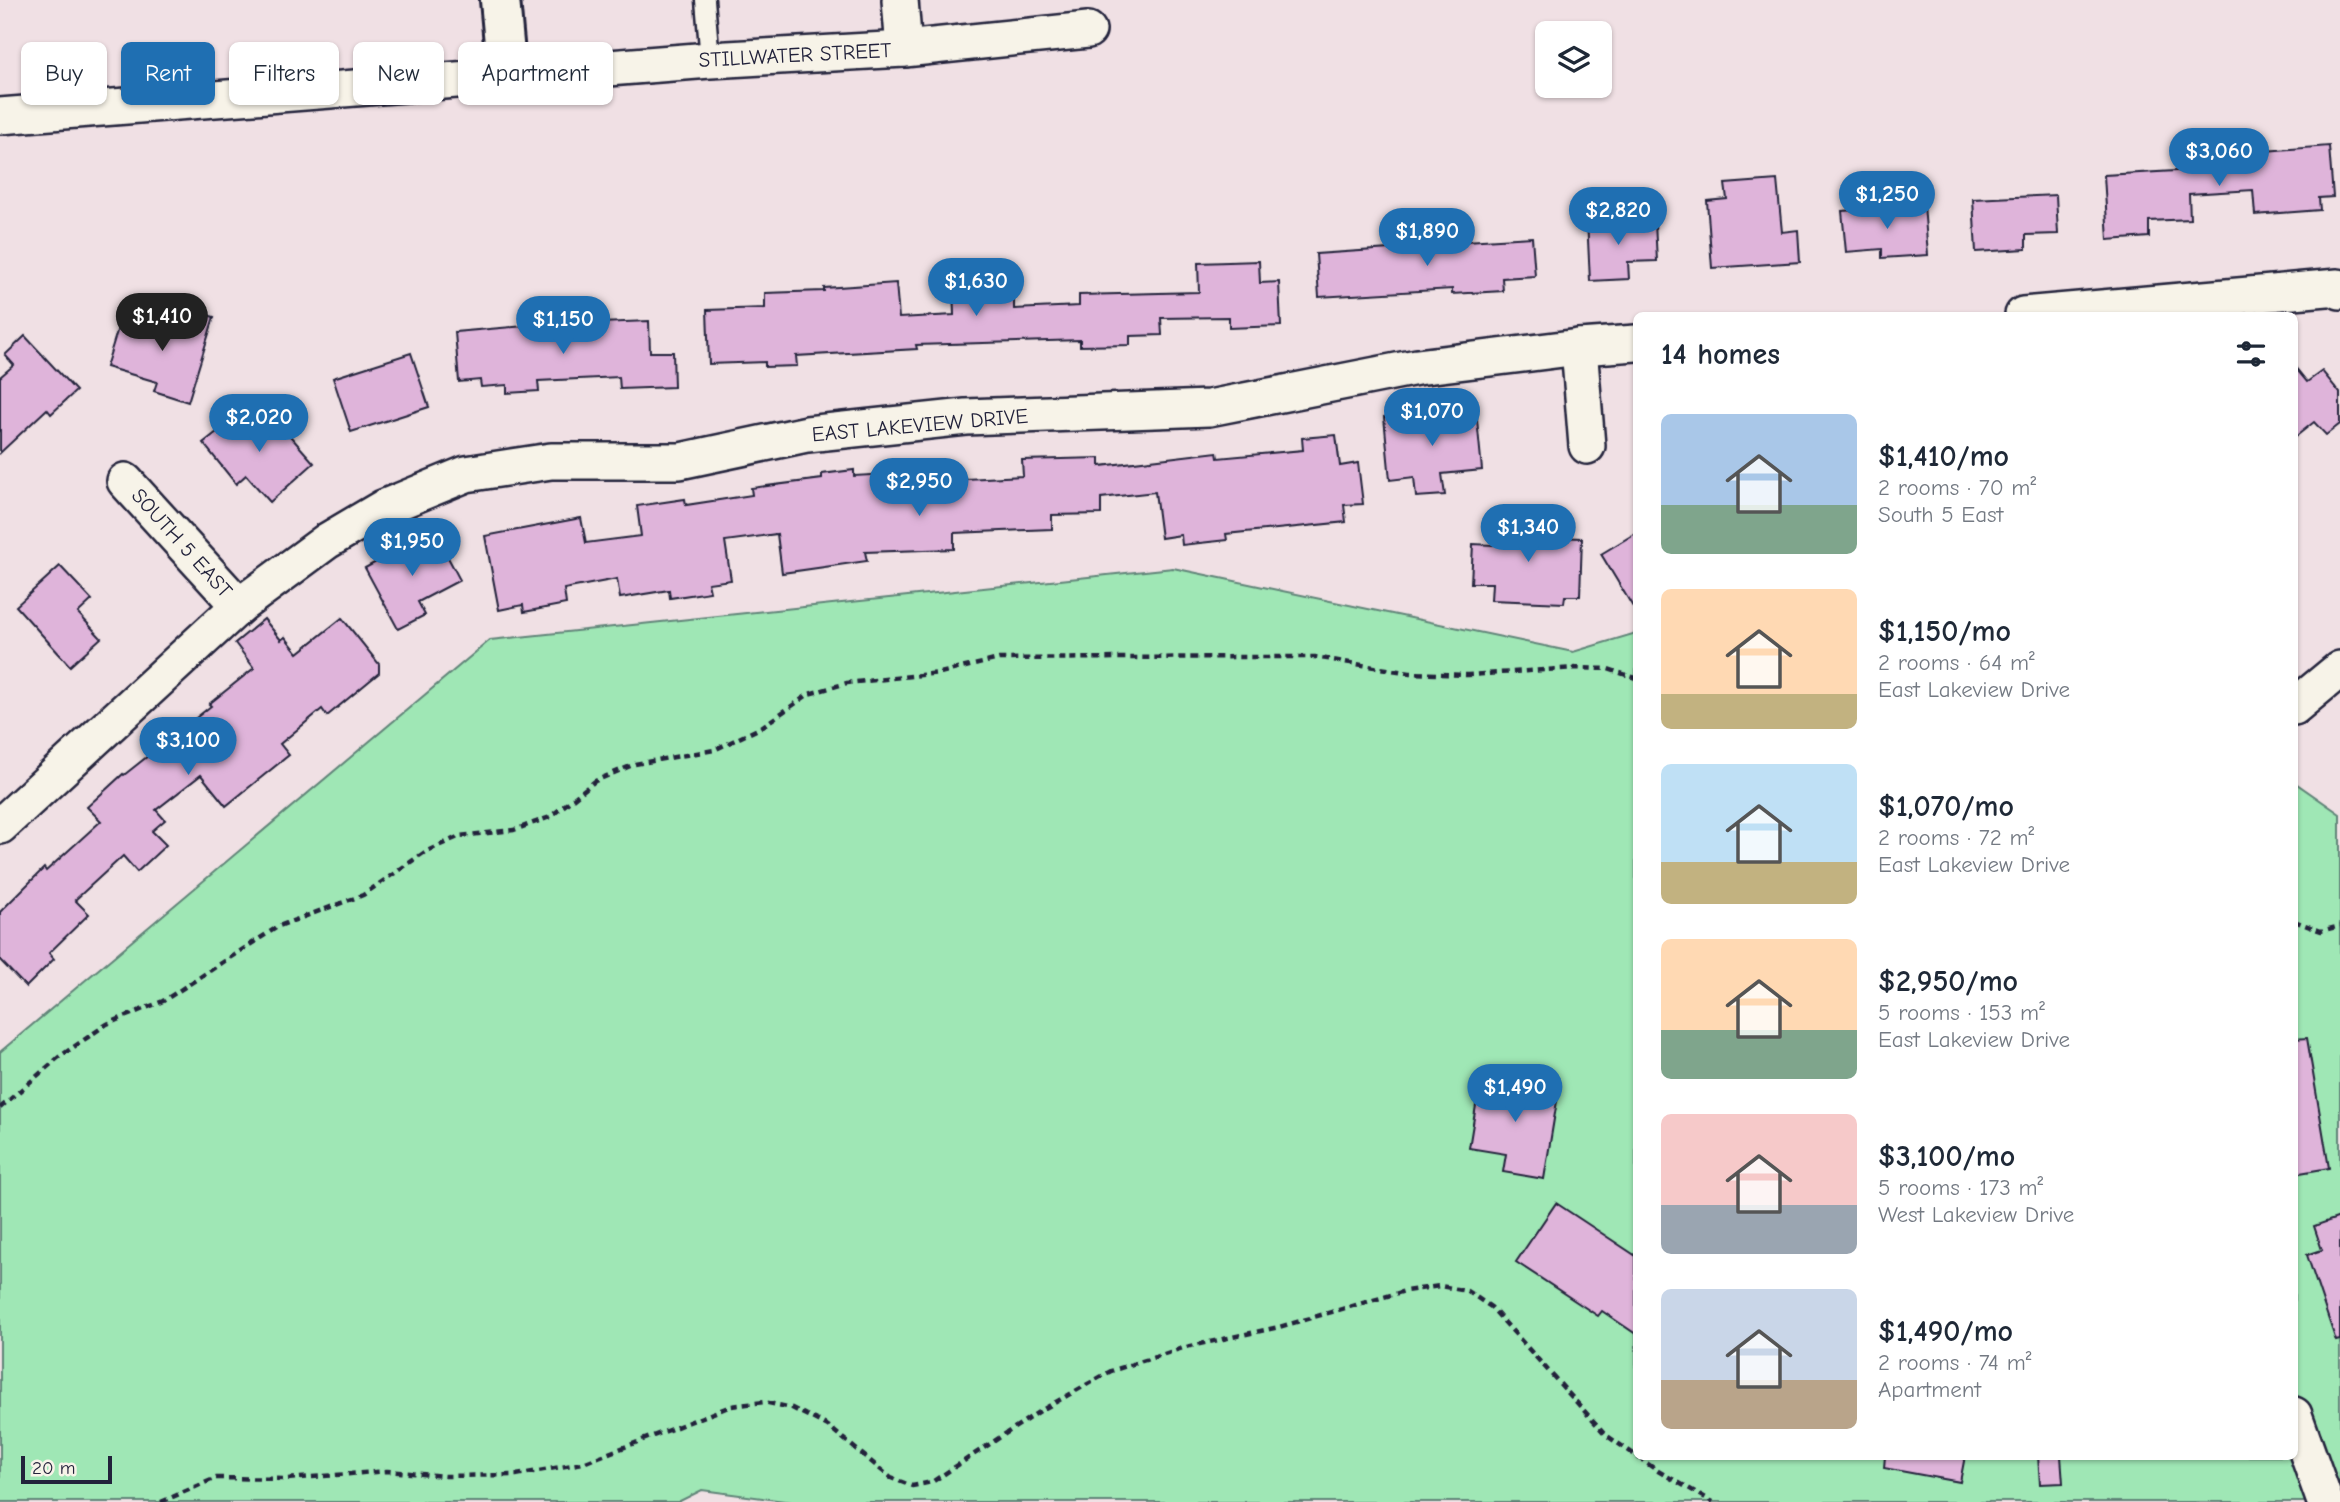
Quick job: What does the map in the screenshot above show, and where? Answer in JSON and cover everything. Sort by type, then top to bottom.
[{"type":"street","points":[[500,0],[504,42]]},
{"type":"street","points":[[900,0],[904,49]]},
{"type":"street","name":"STILLWATER STREET","points":[[613,68],[904,49],[1088,30]]},
{"type":"street","name":"STILLWATER STREET","points":[[0,116],[458,80]]},
{"type":"street","points":[[2057,312],[2337,287],[2340,290]]},
{"type":"street","name":"EAST LAKEVIEW DRIVE","points":[[0,826],[239,606],[327,541],[383,508],[466,474],[551,461],[680,461],[807,434],[966,417],[1209,408],[1417,367],[1579,346],[1633,342]]},
{"type":"street","points":[[1579,346],[1587,446]]},
{"type":"street","name":"SOUTH 5 EAST","points":[[125,481],[239,606]]},
{"type":"street","points":[[2298,704],[2340,668]]},
{"type":"street","points":[[2298,1426],[2325,1502]]},
{"type":"lane","points":[[705,0],[710,60]]},
{"type":"path","points":[[0,1108],[60,1057],[107,1024],[163,1001],[279,926],[363,895],[425,852],[460,836],[514,830],[550,817],[595,781],[635,765],[714,750],[760,728],[808,694],[847,683],[940,673],[999,660],[1248,657],[1314,657],[1410,673],[1468,675],[1575,667],[1608,668],[1633,677]]},
{"type":"path","points":[[2298,922],[2321,931],[2340,926]]},
{"type":"path","points":[[160,1502],[216,1478],[287,1479],[387,1471],[445,1476],[516,1475],[583,1463],[731,1406],[764,1402],[792,1408],[828,1426],[891,1478],[912,1486],[932,1482],[1040,1411],[1111,1371],[1186,1347],[1279,1327],[1405,1291],[1440,1286],[1467,1292],[1492,1307],[1606,1435],[1633,1454]]},
{"type":"path","points":[[1642,1460],[1713,1502]]},
{"type":"green space","points":[[1173,568],[1573,652],[1633,634],[1633,1460],[2298,1460],[2298,785],[2340,814],[2340,1502],[792,1502],[702,1490],[678,1502],[0,1502],[0,1052],[490,640]]},
{"type":"building","points":[[2329,146],[2333,197],[2319,198],[2320,210],[2255,215],[2253,190],[2189,194],[2190,219],[2149,221],[2149,237],[2108,240],[2104,175],[2229,168],[2227,154]]},
{"type":"building","points":[[1777,180],[1782,232],[1798,230],[1800,262],[1712,268],[1707,201],[1727,199],[1725,184]]},
{"type":"building","points":[[2056,195],[2058,234],[2026,235],[2026,249],[1976,252],[1973,199]]},
{"type":"building","points":[[1924,205],[1928,255],[1882,258],[1882,249],[1846,252],[1842,211]]},
{"type":"building","points":[[1625,217],[1625,225],[1655,223],[1657,261],[1628,262],[1629,279],[1590,281],[1587,219]]},
{"type":"building","points":[[1532,237],[1535,276],[1502,278],[1503,291],[1452,294],[1452,289],[1319,297],[1316,254]]},
{"type":"building","points":[[1259,261],[1260,283],[1279,282],[1281,326],[1229,328],[1229,317],[1161,318],[1162,335],[1130,336],[1130,345],[1080,346],[1080,340],[916,345],[917,349],[796,356],[797,366],[765,367],[765,362],[709,364],[707,310],[765,308],[765,293],[824,291],[824,288],[896,283],[899,318],[954,315],[953,285],[1014,283],[1014,309],[1079,306],[1079,295],[1199,292],[1198,263]]},
{"type":"building","points":[[189,310],[214,317],[188,402],[154,391],[157,382],[106,367],[122,315],[182,333]]},
{"type":"building","points":[[649,321],[650,352],[673,352],[674,387],[620,389],[619,377],[538,381],[539,391],[507,393],[507,385],[481,387],[480,380],[459,382],[455,332]]},
{"type":"building","points":[[25,336],[76,391],[51,414],[47,409],[0,453],[0,377],[14,365],[5,355]]},
{"type":"building","points":[[411,353],[429,407],[351,432],[333,378]]},
{"type":"building","points":[[2298,371],[2307,382],[2322,371],[2340,393],[2340,424],[2326,435],[2314,422],[2298,435]]},
{"type":"building","points":[[1476,409],[1482,470],[1442,474],[1445,495],[1416,497],[1414,477],[1390,480],[1384,417]]},
{"type":"building","points":[[268,411],[314,463],[270,502],[246,475],[236,484],[203,443],[241,413],[252,425]]},
{"type":"building","points":[[1336,435],[1340,466],[1358,463],[1363,504],[1344,505],[1346,522],[1226,534],[1227,540],[1182,545],[1181,535],[1161,538],[1155,492],[1101,498],[1101,514],[1052,515],[1052,529],[954,533],[954,549],[865,552],[867,561],[782,573],[777,534],[725,541],[731,580],[708,583],[710,592],[670,598],[669,590],[620,598],[617,579],[564,589],[566,604],[524,612],[523,605],[499,610],[485,536],[581,518],[586,543],[641,536],[637,506],[685,499],[686,505],[752,495],[751,488],[822,479],[822,474],[854,470],[854,476],[927,472],[927,481],[1023,476],[1022,460],[1100,458],[1100,466],[1217,452],[1218,458],[1303,450],[1302,438]]},
{"type":"building","points":[[1495,518],[1530,519],[1530,536],[1582,538],[1580,596],[1565,596],[1564,603],[1491,600],[1492,583],[1471,583],[1473,544],[1493,545]]},
{"type":"building","points":[[434,531],[460,580],[418,602],[425,615],[398,629],[365,568]]},
{"type":"building","points":[[1633,535],[1633,607],[1601,554]]},
{"type":"building","points":[[60,566],[92,600],[78,613],[101,638],[70,666],[16,606]]},
{"type":"building","points":[[342,618],[379,664],[379,673],[327,716],[322,709],[280,744],[289,755],[226,806],[201,775],[156,810],[165,820],[152,831],[166,845],[137,872],[123,856],[75,900],[89,914],[49,953],[54,959],[26,987],[0,960],[0,912],[44,868],[46,871],[101,821],[87,807],[123,774],[211,706],[209,704],[254,668],[235,643],[264,619],[281,640],[285,637],[298,653]]},
{"type":"building","points":[[2307,1038],[2329,1168],[2298,1173],[2298,1039]]},
{"type":"building","points":[[1481,1075],[1559,1089],[1544,1179],[1503,1172],[1506,1154],[1469,1148]]},
{"type":"building","points":[[1556,1203],[1633,1254],[1633,1332],[1602,1311],[1598,1316],[1516,1262]]},
{"type":"building","points":[[2340,1217],[2340,1340],[2336,1341],[2307,1255],[2322,1250],[2314,1226]]},
{"type":"building","points":[[1885,1460],[1964,1460],[1960,1482],[1884,1468]]},
{"type":"building","points":[[2038,1460],[2061,1460],[2063,1483],[2040,1484]]}]
